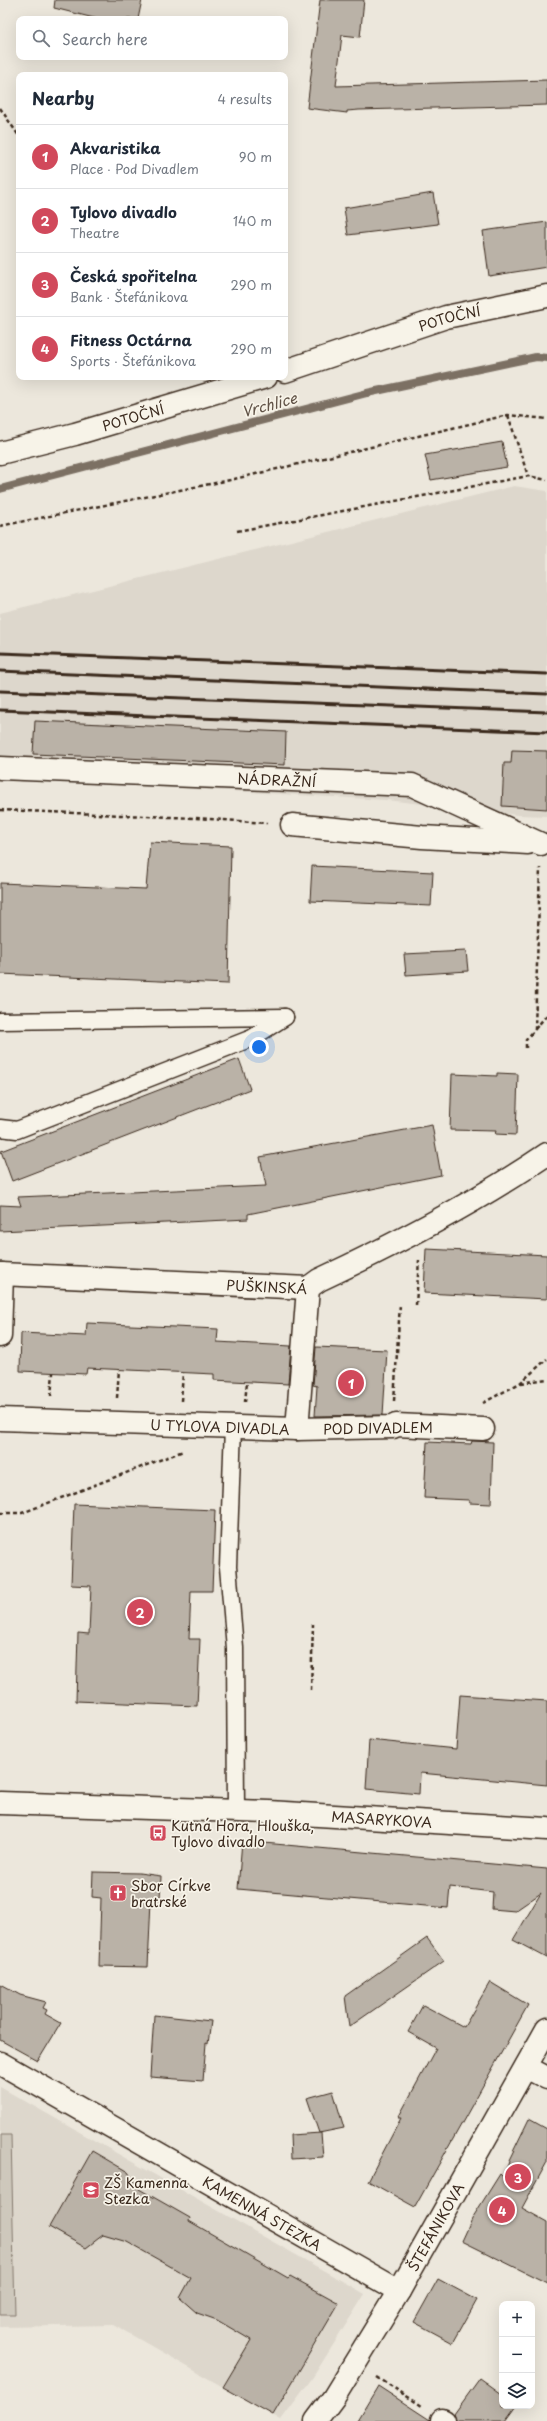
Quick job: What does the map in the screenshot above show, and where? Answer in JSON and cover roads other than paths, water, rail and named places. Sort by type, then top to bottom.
[{"type":"street","name":"POTOČNÍ","points":[[288,370],[446,317],[547,296]]},
{"type":"street","name":"POTOČNÍ","points":[[0,453],[75,434],[256,380]]},
{"type":"street","name":"NÁDRAŽNÍ","points":[[0,768],[412,785],[544,844]]},
{"type":"street","points":[[292,825],[422,837],[544,844]]},
{"type":"street","name":"PUŠKINSKÁ","points":[[1,1274],[308,1288],[319,1280],[426,1228],[516,1175],[547,1154]]},
{"type":"street","points":[[0,1336],[1,1274]]},
{"type":"street","name":"U TYLOVA DIVADLA","points":[[0,1419],[298,1429],[308,1288]]},
{"type":"street","name":"POD DIVADLEM","points":[[298,1429],[392,1427],[396,1425],[483,1429]]},
{"type":"street","name":"MASARYKOVA","points":[[0,1803],[236,1812],[547,1829]]},
{"type":"street","name":"ŠTEFÁNIKOVA","points":[[316,2421],[334,2397],[399,2291],[547,2029]]},
{"type":"street","name":"KAMENNÁ STEZKA","points":[[0,2063],[399,2291]]},
{"type":"street","points":[[526,2067],[547,2078]]},
{"type":"lane","points":[[0,1021],[286,1017],[252,1038],[17,1130],[0,1128]]},
{"type":"lane","points":[[233,1427],[228,1567],[235,1648],[236,1812]]},
{"type":"waterway","name":"Vrchlice","points":[[0,489],[367,393],[536,357],[547,358]]},
{"type":"railway","points":[[0,653],[547,674]]},
{"type":"railway","points":[[0,671],[547,694]]},
{"type":"railway","points":[[0,691],[547,712]]},
{"type":"railway","points":[[0,710],[547,732]]},
{"type":"place","name":"Akvaristika","points":[[351,1383]]},
{"type":"place","name":"Tylovo divadlo","points":[[140,1612]]},
{"type":"place","name":"Kutná Hora, Hlouška, Tylovo divadlo","points":[[158,1833]]},
{"type":"place","name":"Sbor Církve bratrské","points":[[118,1893]]},
{"type":"place","name":"Česká spořitelna","points":[[518,2177]]},
{"type":"place","name":"ZŠ Kamenna Stezka","points":[[91,2190]]},
{"type":"place","name":"Fitness Octárna","points":[[502,2210]]}]
